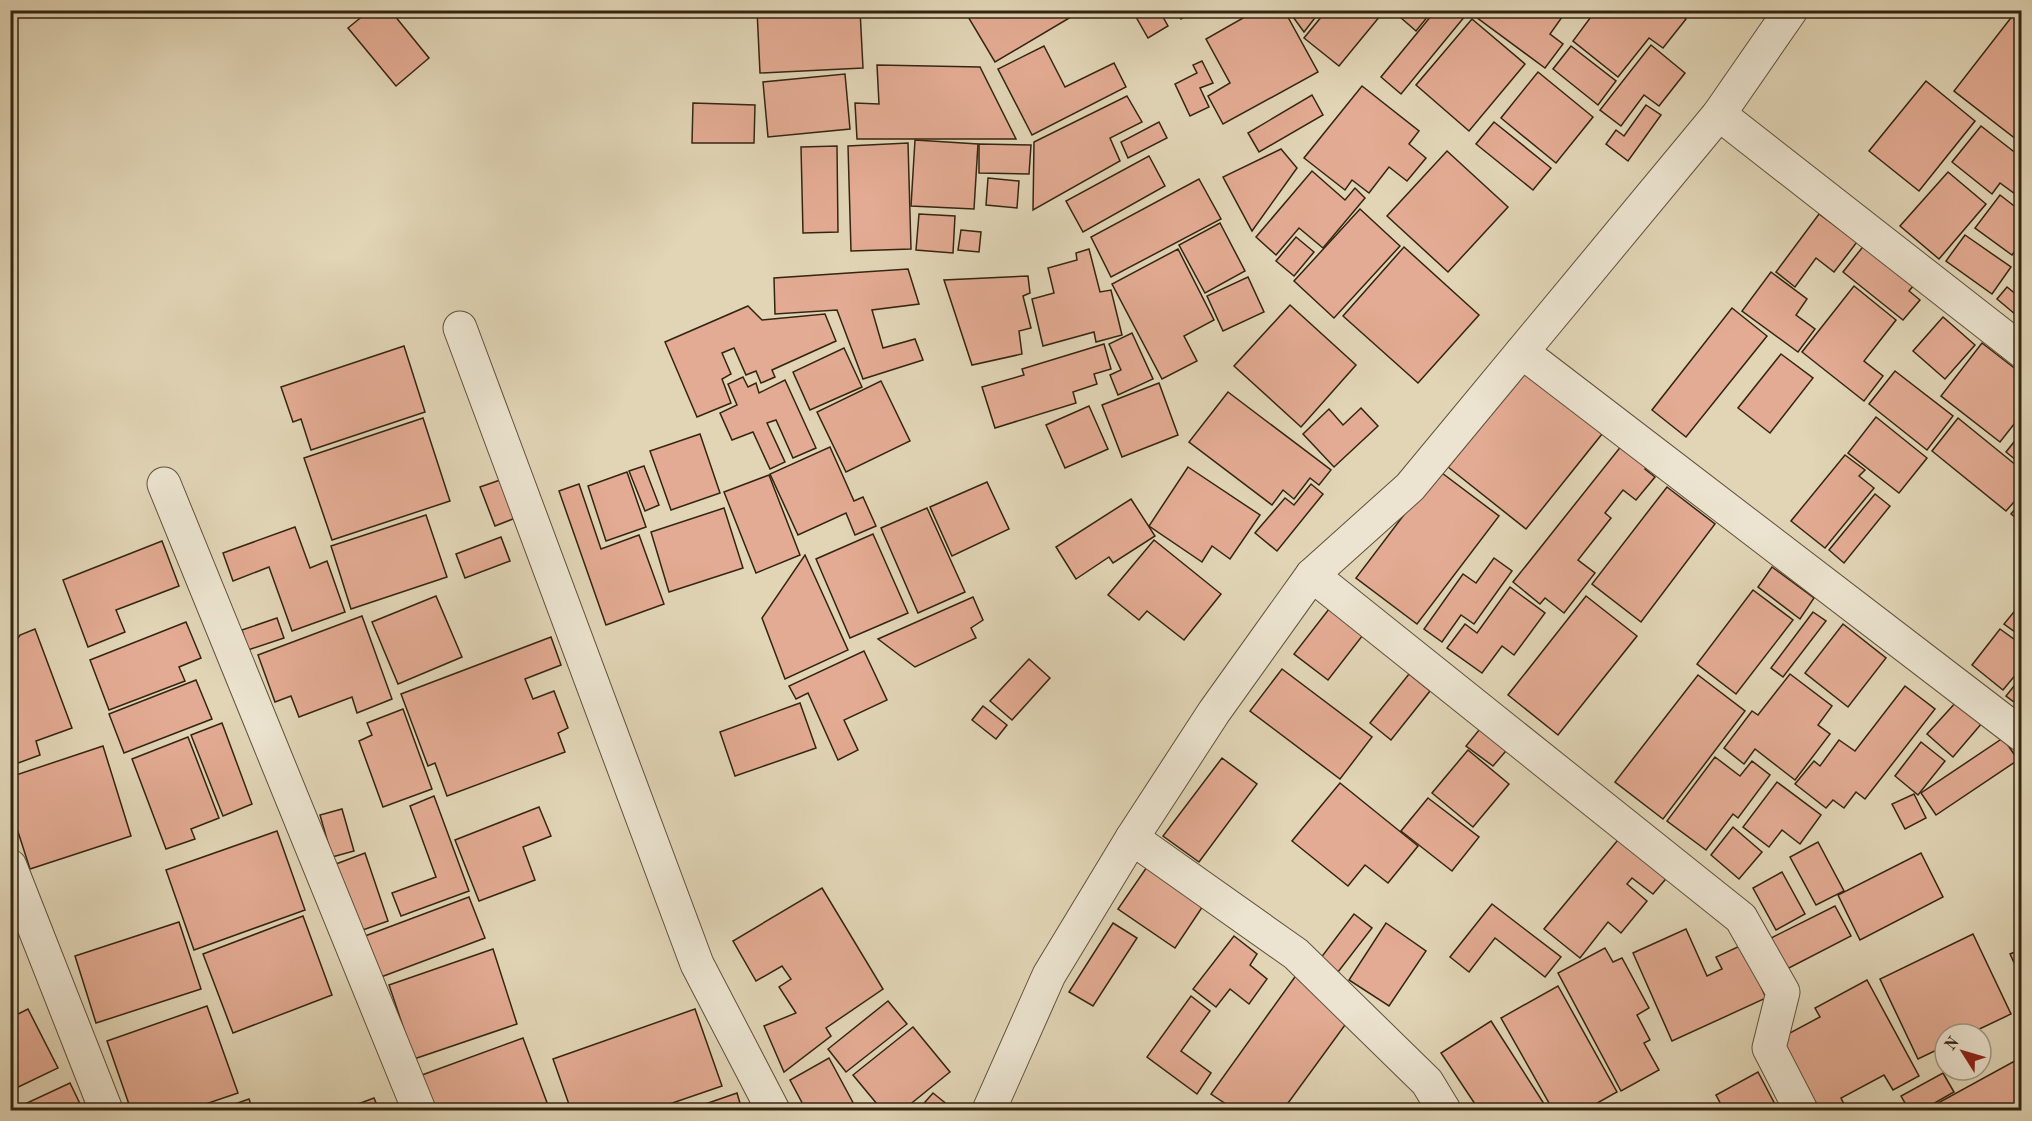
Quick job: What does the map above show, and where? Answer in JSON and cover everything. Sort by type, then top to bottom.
[{"type":"street","points":[[989,1110],[1050,975],[1132,838],[1214,712],[1312,575],[1410,487],[1719,114],[1791,10]]},
{"type":"street","points":[[1719,114],[2022,351]]},
{"type":"street","points":[[460,328],[697,964],[773,1110]]},
{"type":"street","points":[[1522,352],[2022,735]]},
{"type":"street","points":[[164,484],[418,1110]]},
{"type":"street","points":[[1312,575],[1741,918],[1783,992],[1769,1048],[1801,1110]]},
{"type":"street","points":[[1132,838],[1296,954],[1427,1082],[1444,1110]]},
{"type":"street","points":[[10,866],[106,1110]]},
{"type":"building","points":[[370,10],[390,10],[429,58],[396,86],[348,28]]},
{"type":"building","points":[[496,10],[516,10],[513,17]]},
{"type":"building","points":[[757,10],[860,10],[863,68],[760,73]]},
{"type":"building","points":[[964,10],[1080,10],[1081,11],[995,62]]},
{"type":"building","points":[[1132,10],[1159,10],[1168,26],[1148,38]]},
{"type":"building","points":[[1176,10],[1196,10],[1181,19]]},
{"type":"building","points":[[1257,10],[1284,10],[1318,72],[1223,124],[1208,96],[1230,83],[1206,39]]},
{"type":"building","points":[[1288,10],[1321,10],[1304,32]]},
{"type":"building","points":[[1327,10],[1385,10],[1339,66],[1304,38]]},
{"type":"building","points":[[1392,10],[1433,10],[1416,31]]},
{"type":"building","points":[[1436,10],[1470,10],[1401,94],[1381,77]]},
{"type":"building","points":[[1481,10],[1567,10],[1550,34],[1563,44],[1545,68],[1476,17]]},
{"type":"building","points":[[1596,10],[1676,10],[1686,19],[1663,48],[1649,38],[1618,77],[1573,41]]},
{"type":"building","points":[[2017,10],[2022,14],[2021,143],[1954,91]]},
{"type":"building","points":[[1472,19],[1525,64],[1469,131],[1416,85]]},
{"type":"building","points":[[1651,45],[1685,73],[1659,106],[1644,95],[1621,126],[1600,110]]},
{"type":"building","points":[[1044,46],[1065,87],[1114,63],[1126,87],[1032,135],[998,69]]},
{"type":"building","points":[[1571,46],[1616,81],[1598,105],[1553,69]]},
{"type":"building","points":[[1202,61],[1213,83],[1200,88],[1209,107],[1190,116],[1175,84],[1197,73],[1193,65]]},
{"type":"building","points":[[877,65],[980,67],[1016,139],[857,139],[855,103],[879,104]]},
{"type":"building","points":[[1538,72],[1593,117],[1556,163],[1501,118]]},
{"type":"building","points":[[845,74],[850,129],[768,137],[763,82]]},
{"type":"building","points":[[1926,81],[1975,121],[1919,191],[1869,151]]},
{"type":"building","points":[[1362,86],[1419,131],[1409,144],[1426,158],[1407,181],[1389,167],[1369,193],[1352,180],[1345,190],[1304,158]]},
{"type":"building","points":[[1312,95],[1323,115],[1259,152],[1248,133]]},
{"type":"building","points":[[1127,96],[1142,122],[1110,138],[1120,161],[1033,210],[1034,142]]},
{"type":"building","points":[[693,103],[755,105],[754,143],[692,143]]},
{"type":"building","points":[[1646,105],[1661,115],[1628,161],[1606,144],[1616,130],[1624,136]]},
{"type":"building","points":[[1159,122],[1167,138],[1128,158],[1121,142]]},
{"type":"building","points":[[1494,122],[1551,168],[1533,190],[1476,144]]},
{"type":"building","points":[[1981,126],[2022,158],[2022,199],[2000,183],[1992,194],[1952,162]]},
{"type":"building","points":[[915,140],[978,144],[974,209],[911,206]]},
{"type":"building","points":[[908,143],[911,249],[851,251],[848,146]]},
{"type":"building","points":[[979,144],[1031,145],[1029,174],[979,173]]},
{"type":"building","points":[[837,146],[838,232],[803,233],[801,147]]},
{"type":"building","points":[[1281,149],[1297,168],[1252,231],[1223,177]]},
{"type":"building","points":[[1447,151],[1508,207],[1448,272],[1387,216]]},
{"type":"building","points":[[1149,156],[1165,186],[1083,232],[1066,201]]},
{"type":"building","points":[[1312,171],[1345,200],[1355,188],[1365,198],[1323,248],[1299,228],[1276,255],[1256,237]]},
{"type":"building","points":[[1948,172],[1986,204],[1939,259],[1900,226]]},
{"type":"building","points":[[988,178],[1019,181],[1017,208],[986,205]]},
{"type":"building","points":[[1199,179],[1221,219],[1111,277],[1091,237]]},
{"type":"building","points":[[2000,195],[2022,212],[2022,242],[2012,255],[1975,228]]},
{"type":"building","points":[[1360,209],[1400,246],[1334,318],[1294,281]]},
{"type":"building","points":[[919,214],[955,216],[953,253],[916,250]]},
{"type":"building","points":[[1819,214],[1857,242],[1834,272],[1816,258],[1795,287],[1776,272]]},
{"type":"building","points":[[1220,223],[1245,271],[1205,293],[1179,245]]},
{"type":"building","points":[[961,230],[981,232],[979,252],[958,250]]},
{"type":"building","points":[[1965,235],[2011,267],[1992,294],[1946,261]]},
{"type":"building","points":[[1296,237],[1314,252],[1294,276],[1276,261]]},
{"type":"building","points":[[1869,239],[1919,279],[1909,291],[1920,300],[1903,320],[1843,272]]},
{"type":"building","points":[[1404,247],[1479,315],[1418,383],[1343,316]]},
{"type":"building","points":[[1089,249],[1100,292],[1111,290],[1122,335],[1096,342],[1094,332],[1043,346],[1032,299],[1054,293],[1048,268],[1077,260],[1076,253]]},
{"type":"building","points":[[1178,249],[1214,320],[1184,336],[1197,361],[1162,379],[1112,284]]},
{"type":"building","points":[[908,269],[919,304],[872,310],[883,348],[915,339],[923,360],[863,379],[837,310],[775,314],[774,278]]},
{"type":"building","points":[[1771,272],[1807,299],[1796,315],[1815,329],[1798,352],[1742,311]]},
{"type":"building","points":[[1028,276],[1030,293],[1023,296],[1031,328],[1019,331],[1022,354],[972,365],[944,280]]},
{"type":"building","points":[[1248,277],[1264,312],[1223,331],[1207,296]]},
{"type":"building","points":[[1854,286],[1896,320],[1864,361],[1883,376],[1864,401],[1802,352]]},
{"type":"building","points":[[2007,287],[2022,299],[2022,320],[1997,299]]},
{"type":"building","points":[[1290,305],[1356,365],[1301,427],[1234,366]]},
{"type":"building","points":[[748,306],[762,320],[825,314],[836,341],[772,370],[775,377],[761,383],[756,371],[746,375],[734,348],[722,353],[731,374],[722,379],[731,403],[697,417],[665,342]]},
{"type":"building","points":[[1732,308],[1767,336],[1686,437],[1652,410]]},
{"type":"building","points":[[1943,317],[1975,345],[1945,379],[1913,351]]},
{"type":"building","points":[[1132,333],[1153,379],[1118,395],[1110,375],[1121,370],[1109,344]]},
{"type":"building","points":[[1982,343],[2022,374],[2022,414],[2000,442],[1941,396]]},
{"type":"building","points":[[1104,344],[1111,369],[1094,374],[1097,384],[1073,392],[1076,403],[995,428],[982,387],[1024,375],[1022,369]]},
{"type":"building","points":[[404,346],[425,412],[311,450],[301,419],[293,422],[281,387]]},
{"type":"building","points":[[844,348],[862,387],[810,410],[793,372]]},
{"type":"building","points":[[1781,354],[1813,378],[1770,433],[1738,408]]},
{"type":"building","points":[[1529,367],[1606,429],[1526,529],[1448,467]]},
{"type":"building","points":[[1895,371],[1953,416],[1927,450],[1869,404]]},
{"type":"building","points":[[743,377],[748,387],[756,383],[759,393],[785,380],[816,448],[793,458],[776,420],[767,423],[785,462],[770,469],[753,432],[732,440],[720,413],[737,405],[728,384]]},
{"type":"building","points":[[881,381],[910,441],[846,472],[817,412]]},
{"type":"building","points":[[1159,383],[1178,435],[1122,457],[1102,405]]},
{"type":"building","points":[[1228,392],[1331,470],[1319,485],[1310,478],[1294,499],[1283,490],[1272,505],[1189,442]]},
{"type":"building","points":[[1089,406],[1108,449],[1065,468],[1046,425]]},
{"type":"building","points":[[1361,408],[1378,426],[1334,467],[1303,434],[1329,409],[1343,425]]},
{"type":"building","points":[[1876,417],[1927,458],[1899,493],[1848,453]]},
{"type":"building","points":[[423,418],[450,501],[332,540],[304,458]]},
{"type":"building","points":[[1958,418],[2022,470],[2022,493],[2006,511],[1932,451]]},
{"type":"building","points":[[2022,432],[2022,465],[2006,452]]},
{"type":"building","points":[[700,434],[720,493],[671,510],[650,451]]},
{"type":"building","points":[[1626,440],[1651,461],[1645,469],[1655,477],[1636,500],[1623,490],[1605,513],[1611,518],[1578,560],[1595,573],[1564,613],[1545,598],[1540,604],[1513,582]]},
{"type":"building","points":[[830,447],[854,501],[863,497],[876,526],[855,535],[846,513],[798,535],[770,474]]},
{"type":"building","points":[[1845,455],[1865,470],[1859,476],[1874,488],[1825,548],[1791,521]]},
{"type":"building","points":[[644,466],[659,505],[645,511],[629,471]]},
{"type":"building","points":[[1188,467],[1260,515],[1230,559],[1212,546],[1202,562],[1149,526]]},
{"type":"building","points":[[1438,470],[1499,516],[1417,624],[1356,578]]},
{"type":"building","points":[[627,472],[646,527],[606,541],[588,486]]},
{"type":"building","points":[[769,475],[800,555],[756,573],[724,492]]},
{"type":"building","points":[[503,479],[518,517],[495,526],[480,487]]},
{"type":"building","points":[[987,482],[1009,529],[952,556],[930,507]]},
{"type":"building","points":[[579,484],[601,549],[639,535],[664,604],[606,625],[559,491]]},
{"type":"building","points":[[1311,484],[1323,494],[1277,551],[1255,533],[1285,498],[1294,505]]},
{"type":"building","points":[[1667,487],[1715,524],[1641,622],[1592,584]]},
{"type":"building","points":[[1875,494],[1890,506],[1844,563],[1829,550]]},
{"type":"building","points":[[1131,499],[1155,536],[1113,563],[1109,557],[1076,579],[1056,547]]},
{"type":"building","points":[[2022,501],[2022,523],[2011,514]]},
{"type":"building","points":[[724,508],[743,568],[669,592],[651,532]]},
{"type":"building","points":[[927,508],[965,592],[918,613],[881,528]]},
{"type":"building","points":[[426,515],[447,577],[351,609],[331,546]]},
{"type":"building","points":[[295,527],[310,568],[327,561],[345,612],[292,631],[269,567],[233,581],[223,553]]},
{"type":"building","points":[[873,534],[908,613],[850,638],[816,559]]},
{"type":"building","points":[[501,537],[510,561],[465,578],[456,554]]},
{"type":"building","points":[[1154,540],[1221,594],[1184,640],[1147,611],[1139,620],[1108,595]]},
{"type":"building","points":[[162,541],[179,586],[116,610],[125,632],[88,647],[63,580]]},
{"type":"building","points":[[805,555],[848,650],[785,679],[762,618]]},
{"type":"building","points":[[1494,558],[1512,571],[1474,624],[1461,615],[1442,642],[1424,629],[1463,574],[1476,583]]},
{"type":"building","points":[[1772,567],[1814,598],[1800,619],[1758,587]]},
{"type":"building","points":[[1510,587],[1545,613],[1514,655],[1502,646],[1482,673],[1447,648],[1465,624],[1477,633]]},
{"type":"building","points":[[1753,590],[1793,620],[1736,694],[1697,664]]},
{"type":"building","points":[[436,596],[462,657],[398,684],[372,622]]},
{"type":"building","points":[[1586,596],[1637,636],[1558,735],[1508,695]]},
{"type":"building","points":[[973,597],[983,620],[971,628],[976,638],[915,667],[878,639]]},
{"type":"building","points":[[2022,602],[2022,637],[2004,624]]},
{"type":"building","points":[[1329,609],[1363,635],[1328,680],[1294,654]]},
{"type":"building","points":[[1813,612],[1826,621],[1783,677],[1771,668]]},
{"type":"building","points":[[362,616],[392,699],[357,713],[352,697],[299,717],[291,696],[275,702],[258,655]]},
{"type":"building","points":[[277,618],[284,638],[248,650],[242,630]]},
{"type":"building","points":[[186,622],[201,658],[179,667],[185,681],[109,710],[90,660]]},
{"type":"building","points":[[1843,624],[1886,658],[1848,707],[1805,673]]},
{"type":"building","points":[[35,629],[72,728],[36,741],[40,755],[10,766],[10,650],[20,635]]},
{"type":"building","points":[[2000,629],[2022,645],[2022,667],[2003,690],[1972,665]]},
{"type":"building","points":[[551,637],[561,665],[525,679],[533,699],[554,691],[568,728],[558,733],[565,752],[447,796],[435,763],[428,766],[401,694]]},
{"type":"building","points":[[864,651],[887,700],[844,720],[858,750],[838,760],[808,693],[796,699],[789,686]]},
{"type":"building","points":[[1029,659],[1050,678],[1012,720],[990,701]]},
{"type":"building","points":[[1282,669],[1372,737],[1340,779],[1250,711]]},
{"type":"building","points":[[1409,674],[1430,691],[1391,740],[1370,723]]},
{"type":"building","points":[[1790,674],[1832,706],[1818,725],[1830,734],[1795,780],[1755,749],[1744,764],[1724,748],[1752,711],[1758,715]]},
{"type":"building","points":[[1698,675],[1745,711],[1663,819],[1615,782]]},
{"type":"building","points":[[2022,676],[2022,708],[2006,696]]},
{"type":"building","points":[[196,680],[212,719],[124,753],[109,714]]},
{"type":"building","points":[[1905,686],[1935,709],[1865,799],[1856,792],[1844,808],[1833,800],[1826,808],[1795,784],[1814,761],[1820,766],[1839,740],[1855,751]]},
{"type":"building","points":[[1957,701],[1982,723],[1953,757],[1927,734]]},
{"type":"building","points":[[800,703],[816,748],[735,776],[720,732]]},
{"type":"building","points":[[983,706],[1007,725],[996,739],[972,720]]},
{"type":"building","points":[[403,709],[432,789],[383,807],[359,741],[372,735],[367,723]]},
{"type":"building","points":[[222,723],[252,804],[223,816],[191,735]]},
{"type":"building","points":[[1484,724],[1511,745],[1493,766],[1466,746]]},
{"type":"building","points":[[188,737],[219,818],[191,829],[195,839],[166,849],[132,759]]},
{"type":"building","points":[[2003,738],[2018,760],[1936,815],[1921,793]]},
{"type":"building","points":[[1921,742],[1945,761],[1918,795],[1895,776]]},
{"type":"building","points":[[103,746],[131,836],[30,869],[10,807],[10,777]]},
{"type":"building","points":[[1468,750],[1509,784],[1473,827],[1432,793]]},
{"type":"building","points":[[1715,757],[1740,776],[1752,761],[1770,775],[1738,818],[1733,814],[1706,850],[1667,821]]},
{"type":"building","points":[[1222,758],[1257,784],[1199,862],[1163,836]]},
{"type":"building","points":[[1777,782],[1821,815],[1800,844],[1782,830],[1769,847],[1743,827]]},
{"type":"building","points":[[1340,783],[1418,846],[1388,883],[1365,865],[1348,886],[1292,841]]},
{"type":"building","points":[[1914,794],[1926,818],[1905,829],[1892,804]]},
{"type":"building","points":[[434,796],[469,891],[401,916],[392,893],[436,877],[410,806]]},
{"type":"building","points":[[1428,798],[1479,837],[1452,871],[1401,831]]},
{"type":"building","points":[[539,807],[551,836],[523,847],[535,880],[479,901],[455,840]]},
{"type":"building","points":[[342,809],[354,851],[332,857],[320,815]]},
{"type":"building","points":[[1733,827],[1762,852],[1739,879],[1711,855]]},
{"type":"building","points":[[277,831],[305,910],[194,950],[166,870]]},
{"type":"building","points":[[1622,835],[1670,874],[1653,894],[1632,878],[1627,884],[1647,901],[1621,933],[1608,922],[1580,958],[1544,929]]},
{"type":"building","points":[[1818,842],[1844,891],[1816,905],[1790,857]]},
{"type":"building","points":[[365,853],[388,921],[360,931],[336,864]]},
{"type":"building","points":[[1921,853],[1943,897],[1860,940],[1838,895]]},
{"type":"building","points":[[1149,864],[1205,903],[1175,948],[1118,909]]},
{"type":"building","points":[[1782,872],[1805,914],[1776,930],[1753,888]]},
{"type":"building","points":[[822,888],[883,989],[826,1028],[831,1036],[784,1072],[764,1026],[796,1013],[779,987],[791,979],[782,966],[756,981],[733,941]]},
{"type":"building","points":[[469,897],[485,938],[381,977],[365,936]]},
{"type":"building","points":[[1492,904],[1561,957],[1545,977],[1495,938],[1469,972],[1450,957]]},
{"type":"building","points":[[1835,906],[1851,936],[1787,969],[1771,938]]},
{"type":"building","points":[[1354,914],[1372,928],[1338,972],[1320,959]]},
{"type":"building","points":[[303,916],[332,995],[233,1033],[203,954]]},
{"type":"building","points":[[179,922],[201,989],[96,1023],[75,956]]},
{"type":"building","points":[[1113,923],[1137,938],[1093,1006],[1069,992]]},
{"type":"building","points":[[1386,923],[1426,951],[1389,1006],[1349,980]]},
{"type":"building","points":[[1686,929],[1707,976],[1722,969],[1716,957],[1742,945],[1766,998],[1672,1041],[1633,953]]},
{"type":"building","points":[[1973,934],[2011,1014],[1993,1023],[1933,1022],[1933,1052],[1918,1059],[1880,979]]},
{"type":"building","points":[[1234,936],[1257,954],[1250,965],[1267,979],[1249,1004],[1230,989],[1216,1007],[1193,989]]},
{"type":"building","points":[[1605,948],[1613,962],[1622,958],[1649,1008],[1637,1015],[1650,1040],[1644,1043],[1659,1070],[1621,1091],[1558,973]]},
{"type":"building","points":[[493,949],[517,1024],[414,1059],[389,985]]},
{"type":"building","points":[[2022,949],[2022,980],[2010,954]]},
{"type":"building","points":[[1297,974],[1353,1014],[1283,1110],[1235,1110],[1211,1094]]},
{"type":"building","points":[[1867,980],[1919,1076],[1893,1090],[1884,1075],[1841,1098],[1847,1110],[1812,1110],[1775,1041],[1820,1017],[1815,1008]]},
{"type":"building","points":[[1558,986],[1617,1092],[1585,1110],[1553,1110],[1501,1018]]},
{"type":"building","points":[[1191,996],[1210,1011],[1181,1051],[1211,1073],[1197,1094],[1147,1057]]},
{"type":"building","points":[[888,1001],[907,1024],[846,1072],[828,1049]]},
{"type":"building","points":[[207,1006],[238,1093],[188,1110],[131,1110],[107,1041]]},
{"type":"building","points":[[28,1009],[58,1068],[10,1091],[10,1018]]},
{"type":"building","points":[[695,1009],[722,1086],[652,1110],[571,1110],[553,1059]]},
{"type":"building","points":[[1491,1021],[1548,1110],[1479,1110],[1441,1053]]},
{"type":"building","points":[[913,1027],[950,1072],[903,1110],[882,1110],[853,1075]]},
{"type":"building","points":[[523,1038],[549,1108],[541,1110],[435,1110],[422,1075]]},
{"type":"building","points":[[2022,1057],[2022,1110],[1942,1110],[1938,1103],[1976,1082],[1993,1082],[1993,1073]]},
{"type":"building","points":[[829,1058],[857,1110],[806,1110],[790,1080]]},
{"type":"building","points":[[1758,1072],[1778,1110],[1724,1110],[1716,1095]]},
{"type":"building","points":[[1933,1078],[1933,1082],[1948,1082],[1954,1092],[1931,1105],[1935,1110],[1909,1110],[1901,1096]]},
{"type":"building","points":[[70,1083],[83,1110],[12,1110]]},
{"type":"building","points":[[737,1093],[742,1110],[688,1110]]},
{"type":"building","points":[[933,1093],[954,1110],[918,1110]]},
{"type":"building","points":[[374,1098],[379,1110],[342,1110]]},
{"type":"building","points":[[249,1099],[253,1110],[218,1110]]}]
